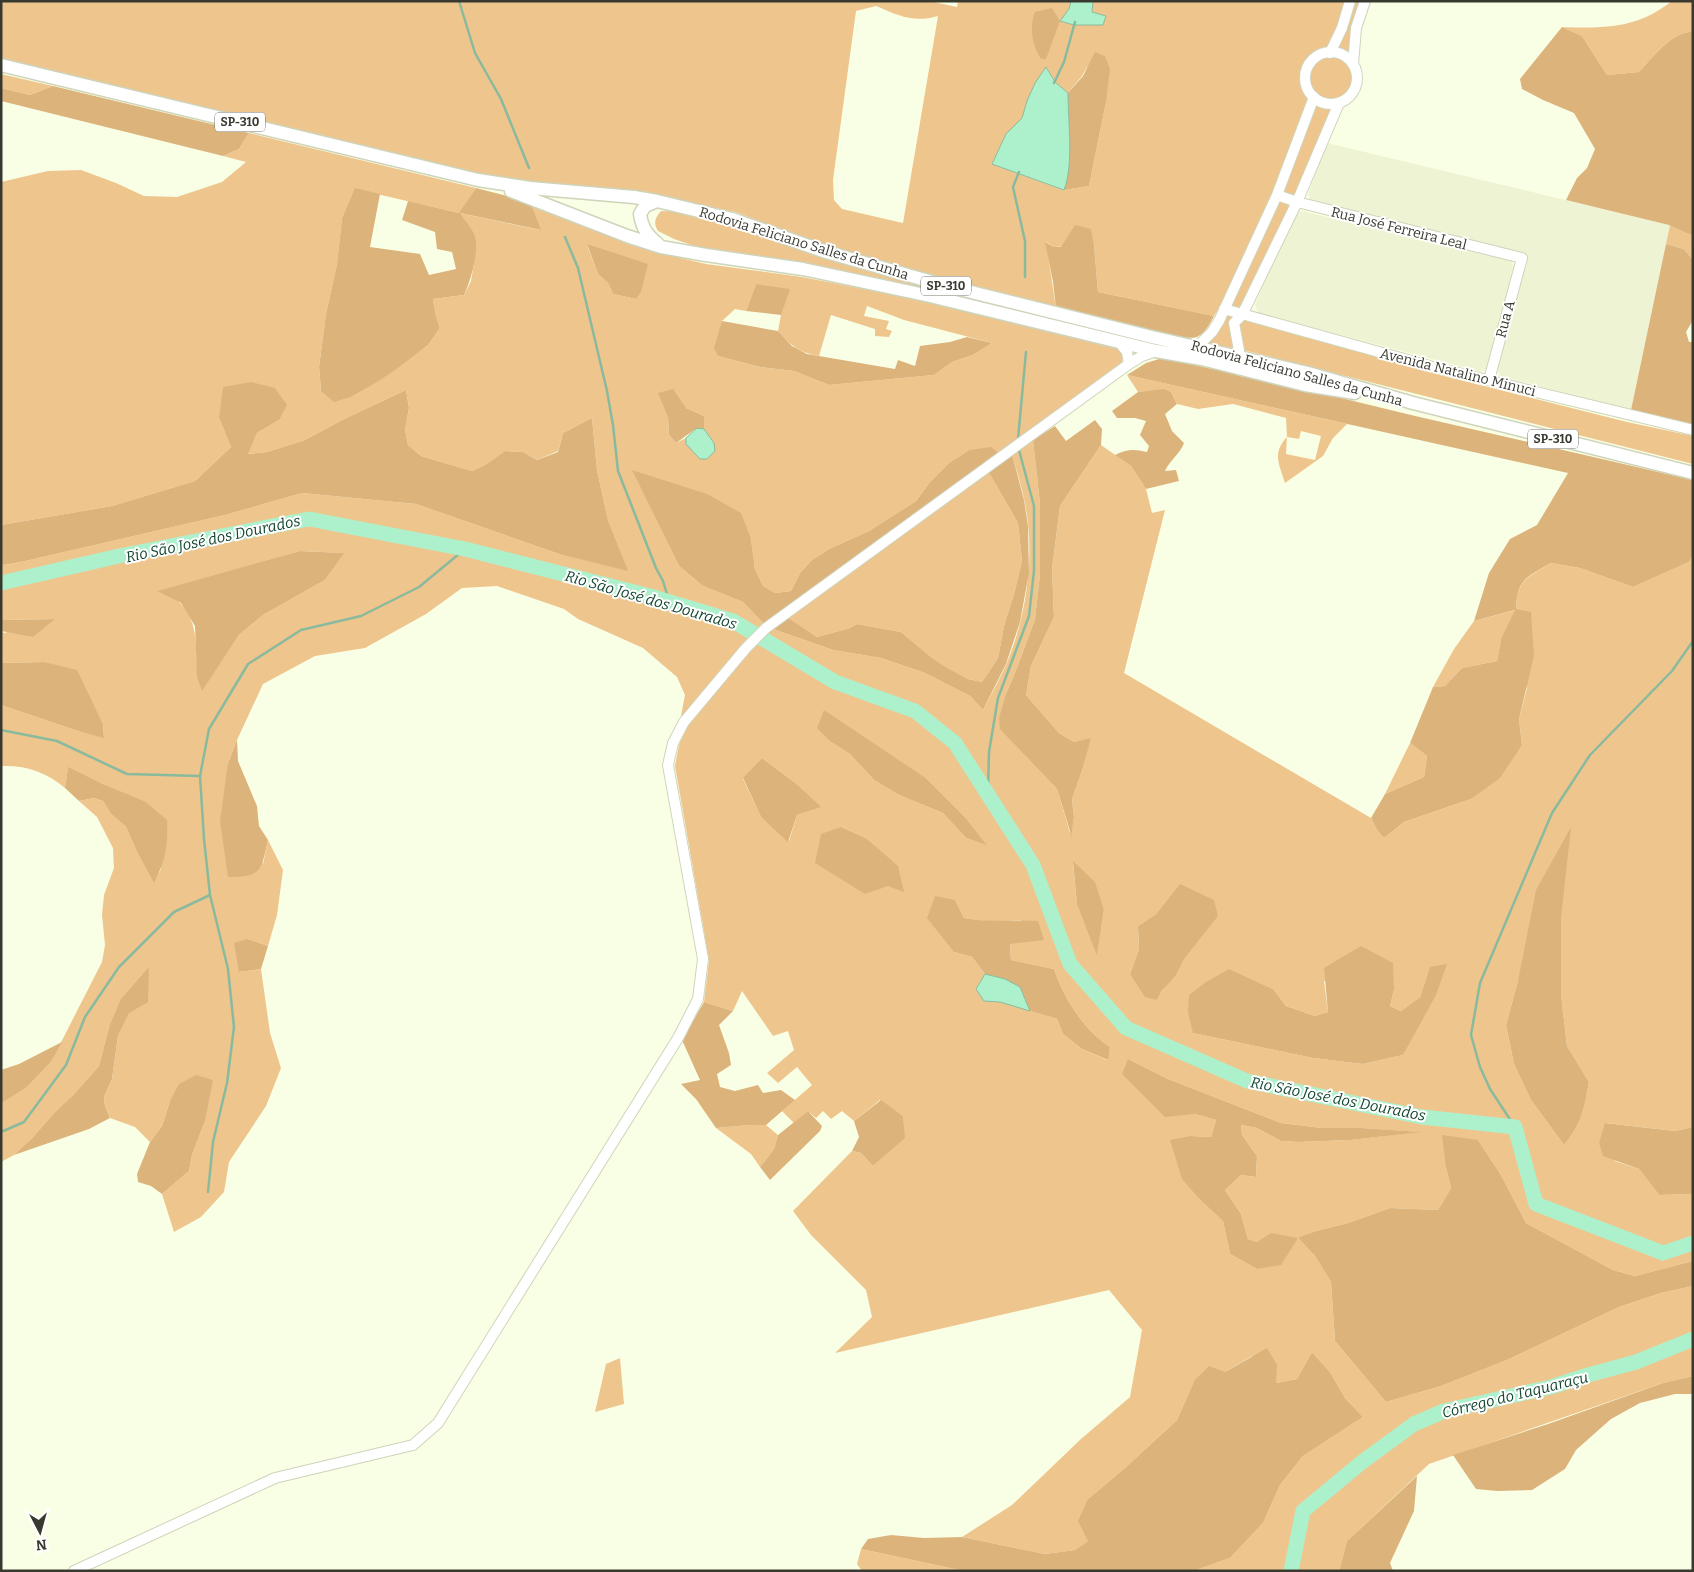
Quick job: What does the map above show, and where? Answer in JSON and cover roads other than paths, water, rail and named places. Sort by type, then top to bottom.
[{"type":"main road","name":"Rodovia Feliciano Salles da Cunha","points":[[1,65],[478,180],[530,188],[657,200],[732,219],[826,252],[944,285],[1152,337],[1198,346],[1308,373],[1413,403]]},
{"type":"main road","name":"Rodovia Feliciano Salles da Cunha","points":[[478,180],[661,247],[830,275],[930,296],[1156,351],[1202,359],[1305,385],[1413,403]]},
{"type":"main road","points":[[657,200],[645,206],[640,214],[646,234],[661,247]]},
{"type":"main road","name":"SP-310","points":[[1413,403],[1693,473]]},
{"type":"street","points":[[1330,52],[1342,28],[1350,1]]},
{"type":"street","points":[[1353,64],[1356,28],[1365,1]]},
{"type":"street","points":[[1330,52],[1343,55],[1353,64],[1356,70],[1357,84],[1350,96],[1339,103],[1326,104],[1314,98],[1306,86],[1306,73],[1312,61],[1317,57],[1330,52]]},
{"type":"street","points":[[1198,346],[1212,332],[1219,320],[1277,195],[1314,98]]},
{"type":"street","points":[[1240,356],[1234,323],[1242,315],[1297,202],[1339,103]]},
{"type":"street","name":"Rua José Ferreira Leal","points":[[1277,195],[1297,202],[1522,258]]},
{"type":"street","name":"Rua A","points":[[1490,380],[1522,258]]},
{"type":"street","name":"Avenida Natalino Minuci","points":[[1224,309],[1433,367],[1693,430]]},
{"type":"street","points":[[1119,342],[1127,352],[1128,364]]},
{"type":"street","points":[[74,1571],[275,1478],[413,1445],[438,1423],[678,1038],[698,999],[703,959],[668,766],[673,743],[684,722],[746,648],[766,628],[1128,364],[1156,351]]},
{"type":"waterway","points":[[459,1],[475,53],[501,99],[529,168]]},
{"type":"waterway","points":[[1054,83],[1064,62],[1075,22]]},
{"type":"waterway","points":[[1019,172],[1013,187],[1025,241],[1025,277]]},
{"type":"waterway","points":[[565,237],[578,268],[607,391],[618,471],[656,568],[663,581],[669,601]]},
{"type":"waterway","points":[[1018,439],[1026,352]]},
{"type":"waterway","points":[[988,795],[989,752],[998,698],[1029,616],[1034,571],[1034,506],[1019,450]]},
{"type":"waterway","name":"Rio São José dos Dourados","points":[[1,583],[119,556],[309,519],[465,549],[650,596],[733,621],[835,682],[915,711],[955,743],[1033,865],[1070,964],[1126,1028],[1247,1081],[1422,1117],[1515,1127],[1536,1204],[1663,1253],[1693,1243]]},
{"type":"waterway","points":[[208,1192],[213,1142],[227,1083],[234,1027],[228,969],[210,895],[204,839],[200,776],[209,729],[248,664],[301,630],[361,616],[419,587],[465,549]]},
{"type":"waterway","points":[[1515,1127],[1490,1089],[1480,1067],[1471,1035],[1480,983],[1552,813],[1590,755],[1672,671],[1693,641]]},
{"type":"waterway","points":[[1,730],[57,741],[127,774],[200,776]]},
{"type":"waterway","points":[[1,1132],[24,1122],[66,1065],[85,1017],[119,967],[174,912],[210,895]]},
{"type":"waterway","name":"Córrego do Taquaraçu","points":[[1291,1571],[1303,1511],[1362,1462],[1414,1424],[1444,1411],[1551,1387],[1636,1362],[1693,1339]]}]
